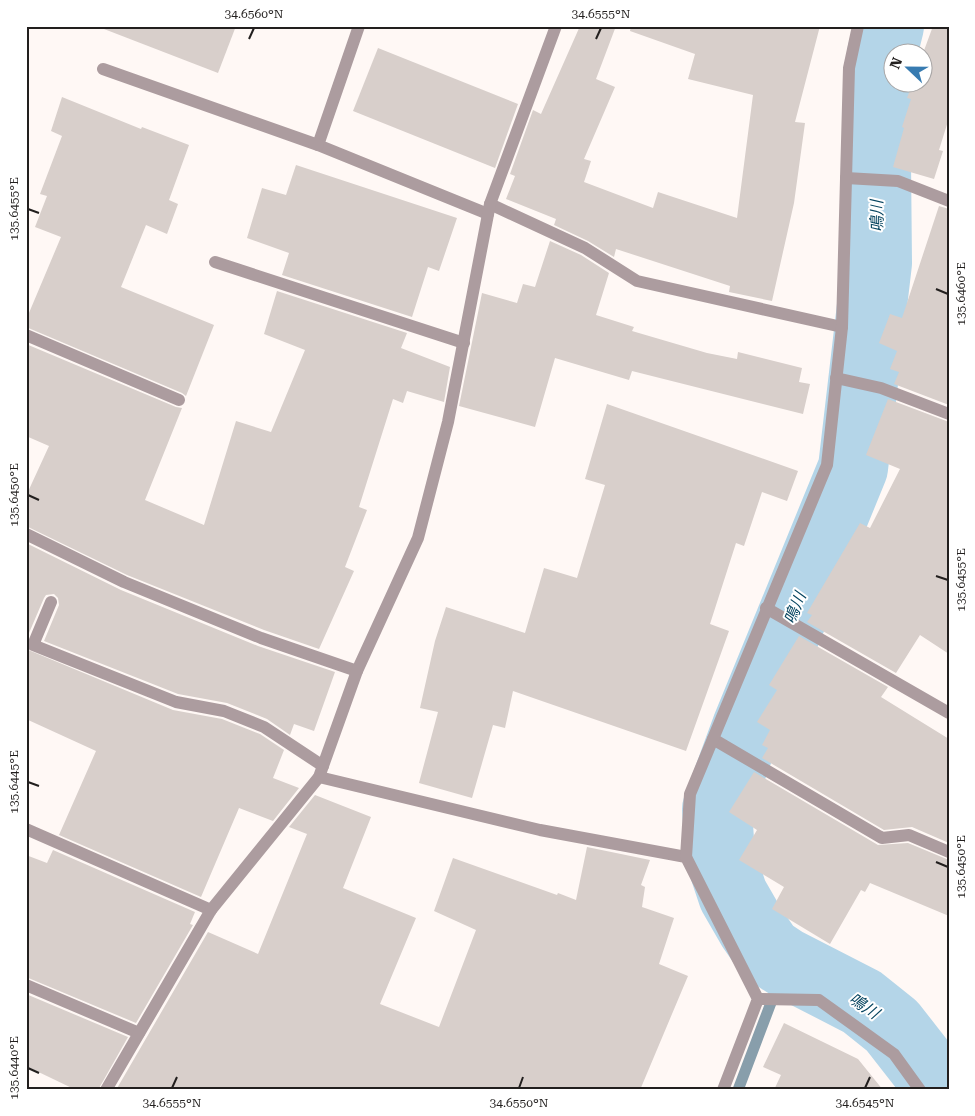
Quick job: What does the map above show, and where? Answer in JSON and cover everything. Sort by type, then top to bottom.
[{"type":"street","points":[[318,145],[359,26]]},
{"type":"street","points":[[106,1090],[211,910],[321,772],[357,671],[418,538],[448,422],[490,209],[556,26]]},
{"type":"street","points":[[723,1090],[759,999],[686,857],[690,794],[827,465],[842,327],[848,178],[849,68],[858,26]]},
{"type":"street","points":[[103,69],[318,145],[490,209],[585,248],[637,281],[842,327]]},
{"type":"street","points":[[848,178],[898,180],[949,201]]},
{"type":"street","points":[[215,262],[464,343]]},
{"type":"street","points":[[26,335],[178,400]]},
{"type":"street","points":[[836,378],[881,388],[949,414]]},
{"type":"street","points":[[26,534],[124,582],[261,638],[357,671]]},
{"type":"street","points":[[51,602],[33,645],[176,702],[224,711],[264,727],[321,772],[540,830],[686,857]]},
{"type":"street","points":[[768,609],[949,713]]},
{"type":"street","points":[[714,740],[758,763],[882,838],[909,835],[949,852]]},
{"type":"street","points":[[26,829],[211,910]]},
{"type":"street","points":[[26,985],[139,1033]]},
{"type":"street","points":[[759,999],[818,1000],[894,1054],[920,1090]]},
{"type":"building","points":[[104,26],[236,26],[218,73],[104,29]]},
{"type":"building","points":[[580,26],[616,26],[596,79],[615,87],[584,159],[591,161],[584,182],[653,208],[658,192],[737,218],[753,95],[688,79],[695,54],[630,31],[631,26],[820,26],[795,122],[805,123],[794,203],[772,301],[729,292],[730,286],[616,249],[614,257],[588,241],[554,225],[556,219],[506,199],[515,176],[510,174],[533,110],[541,114]]},
{"type":"building","points":[[933,26],[949,26],[949,118],[939,150],[943,151],[934,179],[893,167],[904,128],[902,127],[911,99],[907,98],[909,92],[932,92],[932,42],[927,42]]},
{"type":"building","points":[[378,48],[518,104],[495,168],[353,111]]},
{"type":"building","points":[[62,97],[141,129],[142,127],[189,145],[169,200],[178,204],[167,234],[146,225],[121,287],[214,325],[186,396],[26,327],[26,320],[61,237],[35,227],[47,196],[40,194],[62,136],[51,131]]},
{"type":"building","points":[[296,165],[457,218],[439,271],[428,267],[412,317],[282,275],[289,253],[247,238],[262,188],[286,195]]},
{"type":"building","points":[[939,206],[949,209],[949,405],[894,384],[899,372],[890,369],[897,351],[879,343],[890,314],[902,318]]},
{"type":"building","points":[[550,241],[581,255],[609,273],[596,315],[634,327],[632,331],[707,353],[737,359],[738,352],[802,368],[799,382],[810,384],[803,414],[632,371],[629,380],[555,358],[535,427],[459,406],[482,293],[517,303],[523,284],[535,287]]},
{"type":"building","points":[[277,291],[407,333],[401,348],[450,367],[444,402],[407,391],[403,403],[393,399],[359,507],[367,510],[345,567],[354,571],[319,649],[264,630],[127,575],[26,526],[26,496],[49,446],[26,436],[26,344],[182,408],[145,500],[204,525],[236,421],[271,432],[305,350],[264,334]]},
{"type":"building","points":[[888,399],[949,422],[949,654],[920,635],[896,673],[807,622],[812,615],[807,613],[860,523],[870,528],[900,469],[866,455]]},
{"type":"building","points":[[607,404],[798,471],[787,501],[762,492],[744,546],[736,543],[710,624],[729,631],[686,751],[513,691],[505,728],[493,725],[472,798],[419,783],[438,712],[420,708],[435,641],[446,607],[525,633],[544,568],[577,578],[605,485],[585,479]]},
{"type":"building","points":[[26,543],[121,590],[258,646],[335,672],[314,731],[294,724],[290,735],[267,719],[227,703],[178,694],[44,641],[59,605],[58,598],[54,594],[46,595],[44,598],[26,640]]},
{"type":"building","points":[[799,636],[888,687],[881,697],[949,739],[949,843],[912,827],[884,830],[762,758],[768,748],[762,745],[770,730],[757,722],[777,690],[769,685]]},
{"type":"building","points":[[26,649],[173,710],[222,719],[260,734],[284,750],[273,778],[299,788],[273,821],[239,808],[201,897],[59,835],[96,751],[26,719]]},
{"type":"building","points":[[754,772],[878,845],[908,843],[949,860],[949,916],[870,883],[865,892],[861,890],[830,944],[772,909],[784,887],[739,860],[757,830],[729,812]]},
{"type":"building","points":[[315,795],[371,817],[343,888],[416,918],[380,1004],[439,1027],[476,930],[434,911],[453,858],[576,900],[587,847],[650,860],[641,885],[645,887],[642,907],[674,918],[659,964],[688,976],[640,1090],[116,1090],[208,932],[258,954],[307,834],[289,827]]},
{"type":"building","points":[[53,850],[195,912],[190,924],[193,925],[136,1023],[26,977],[26,855],[47,863]]},
{"type":"building","points":[[26,994],[128,1037],[98,1090],[76,1090],[26,1066]]},
{"type":"building","points":[[784,1023],[858,1059],[883,1090],[774,1090],[781,1075],[763,1067]]},
{"type":"waterway","name":"鳴川","points":[[889,26],[882,54],[876,161],[877,263],[853,468],[747,727],[717,809],[720,856],[733,895],[768,951],[786,963],[862,1002],[892,1026],[942,1090]]},
{"type":"waterway","points":[[738,1090],[786,963]]}]
